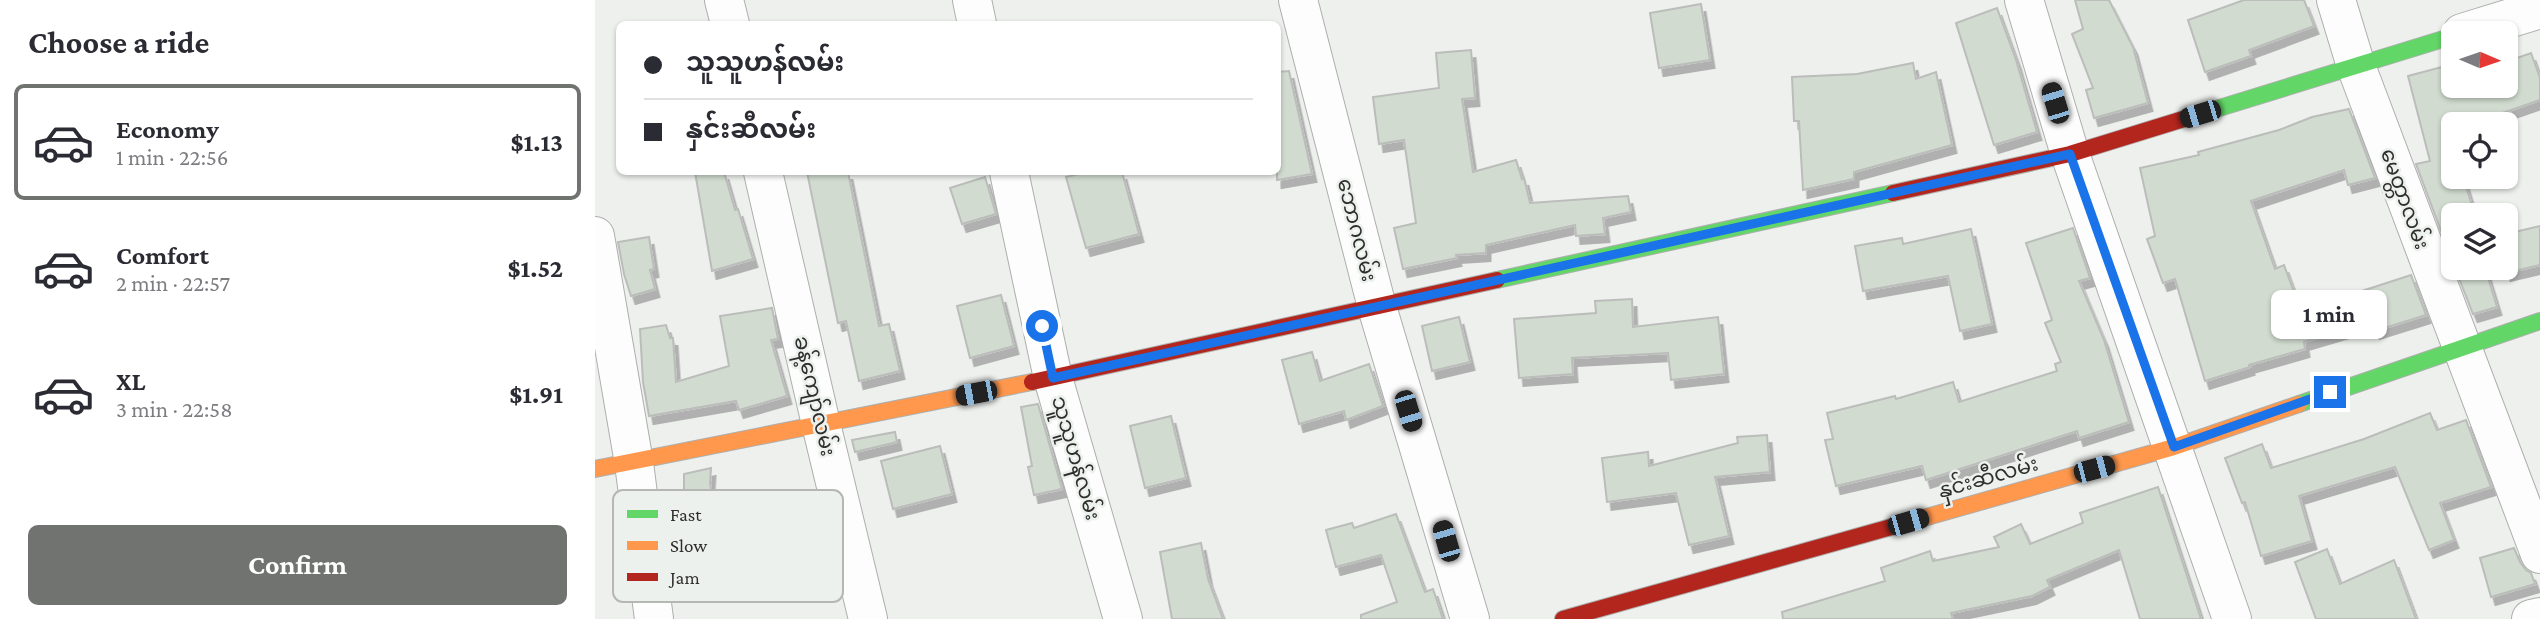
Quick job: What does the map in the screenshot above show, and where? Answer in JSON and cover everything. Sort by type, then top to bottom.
[{"type":"street","points":[[724,0],[729,21]]},
{"type":"street","points":[[972,0],[976,21]]},
{"type":"street","name":"ဘောဂလမ်း","points":[[1298,0],[1377,307],[1470,619]]},
{"type":"street","points":[[2024,0],[2070,154],[2232,619]]},
{"type":"street","name":"မေတ္တာလမ်း","points":[[2336,0],[2356,66],[2540,554]]},
{"type":"street","points":[[2501,21],[2540,9]]},
{"type":"street","points":[[595,469],[1053,378],[2070,154],[2441,40]]},
{"type":"street","name":"ခန့်ကျော်လမ်း","points":[[764,175],[837,490]]},
{"type":"street","name":"သူသူဟန်လမ်း","points":[[1010,175],[1053,378],[1123,619]]},
{"type":"street","points":[[595,236],[637,490]]},
{"type":"street","name":"နှင်းဆီလမ်း","points":[[1563,619],[2174,447],[2540,321]]},
{"type":"street","name":"ခန့်ကျော်လမ်း","points":[[843,513],[869,619]]},
{"type":"street","points":[[2532,619],[2540,617]]},
{"type":"building","points":[[2075,0],[2109,0],[2133,47],[2148,103],[2094,118],[2086,90],[2093,88],[2072,34],[2083,29]]},
{"type":"building","points":[[2244,0],[2304,0],[2314,26],[2249,50],[2251,56],[2205,72],[2188,20]]},
{"type":"building","points":[[1701,4],[1710,60],[1659,68],[1650,13]]},
{"type":"building","points":[[1997,8],[2016,60],[2037,132],[1994,145],[1956,23]]},
{"type":"building","points":[[1471,50],[1475,98],[1462,99],[1473,172],[1516,160],[1530,203],[1628,196],[1631,212],[1603,218],[1605,234],[1576,236],[1575,225],[1486,245],[1486,253],[1456,255],[1457,258],[1403,269],[1394,228],[1416,223],[1404,140],[1379,144],[1373,97],[1439,88],[1436,53]]},
{"type":"building","points":[[2531,53],[2540,78],[2540,100],[2506,112],[2441,112],[2441,189],[2467,189],[2471,203],[2441,203],[2441,231],[2416,164],[2430,161],[2408,76],[2441,67],[2441,98],[2518,98],[2518,58]]},
{"type":"building","points":[[1913,63],[1916,79],[1936,72],[1952,145],[1854,172],[1854,179],[1803,190],[1799,121],[1794,121],[1792,77],[1857,74]]},
{"type":"building","points":[[1289,71],[1312,174],[1277,180],[1277,175],[1281,175],[1281,72]]},
{"type":"building","points":[[2349,109],[2375,178],[2348,185],[2344,170],[2251,201],[2275,269],[2284,265],[2301,311],[2363,294],[2362,291],[2411,275],[2426,315],[2375,331],[2372,322],[2304,342],[2305,349],[2205,381],[2175,279],[2163,283],[2147,239],[2155,236],[2140,168],[2199,155],[2198,152],[2279,130],[2312,117]]},
{"type":"building","points":[[696,175],[725,175],[753,259],[712,271]]},
{"type":"building","points":[[808,175],[849,175],[879,326],[889,324],[900,371],[859,381],[846,321],[838,323]]},
{"type":"building","points":[[1123,175],[1139,234],[1086,248],[1066,177]]},
{"type":"building","points":[[985,177],[996,214],[962,224],[950,188]]},
{"type":"building","points":[[2540,226],[2540,265],[2518,270],[2518,231]]},
{"type":"building","points":[[2073,228],[2090,278],[2079,281],[2104,340],[2129,422],[2079,438],[2077,431],[1926,480],[1922,466],[1836,486],[1825,440],[1833,439],[1827,413],[1895,396],[1896,399],[1953,382],[1959,402],[2057,371],[2055,364],[2061,362],[2045,323],[2052,320],[2026,243]]},
{"type":"building","points":[[1971,229],[1992,324],[1960,331],[1948,276],[1863,291],[1855,246],[1902,238],[1903,244]]},
{"type":"building","points":[[649,237],[654,269],[650,270],[655,289],[631,296],[618,242]]},
{"type":"building","points":[[2460,280],[2489,280],[2497,307],[2473,314]]},
{"type":"building","points":[[1001,295],[1014,346],[970,358],[957,306]]},
{"type":"building","points":[[1632,299],[1633,327],[1718,317],[1724,374],[1671,380],[1668,353],[1572,358],[1573,374],[1519,378],[1514,319],[1596,313],[1595,301]]},
{"type":"building","points":[[772,308],[778,339],[771,340],[787,396],[739,410],[736,401],[649,416],[643,382],[640,329],[666,325],[670,338],[673,338],[676,382],[729,366],[720,316]]},
{"type":"building","points":[[1459,317],[1470,362],[1432,371],[1422,326]]},
{"type":"building","points":[[1312,352],[1320,381],[1369,364],[1383,406],[1346,420],[1344,411],[1299,424],[1282,360]]},
{"type":"building","points":[[1038,404],[1062,489],[1034,495],[1028,467],[1032,466],[1021,407]]},
{"type":"building","points":[[2430,413],[2437,430],[2466,420],[2491,487],[2440,503],[2454,540],[2429,550],[2395,467],[2299,496],[2312,541],[2261,556],[2245,502],[2242,503],[2225,458],[2262,444],[2271,468],[2364,439]]},
{"type":"building","points":[[1171,416],[1186,478],[1145,488],[1130,426]]},
{"type":"building","points":[[895,432],[897,442],[855,452],[852,440]]},
{"type":"building","points":[[1767,435],[1770,472],[1715,477],[1729,536],[1689,545],[1676,493],[1607,502],[1602,458],[1648,452],[1649,466],[1738,443],[1737,437]]},
{"type":"building","points":[[940,446],[952,494],[893,509],[881,461]]},
{"type":"building","points":[[711,468],[711,490],[684,490],[684,474]]},
{"type":"building","points":[[2158,487],[2201,619],[2140,619],[2119,550],[2047,580],[2050,587],[2032,596],[1951,613],[1953,619],[1783,619],[1782,612],[1885,581],[1881,568],[1930,551],[1933,561],[1999,547],[1994,537],[2021,524],[2030,544],[2083,523],[2080,513]]},
{"type":"building","points":[[1396,514],[1425,592],[1433,589],[1443,619],[1361,619],[1361,615],[1397,602],[1381,555],[1336,567],[1326,530],[1352,523],[1354,528]]},
{"type":"building","points":[[1201,543],[1208,579],[1223,619],[1172,619],[1160,552]]},
{"type":"building","points":[[2514,548],[2535,584],[2491,597],[2480,558]]},
{"type":"building","points":[[2327,549],[2340,584],[2394,560],[2416,619],[2316,619],[2295,562]]},
{"type":"traffic: fast","points":[[2203,113],[2441,40]]},
{"type":"traffic: fast","points":[[1497,280],[1893,193]]},
{"type":"traffic: fast","points":[[2299,404],[2540,321]]},
{"type":"traffic: slow","points":[[595,469],[1032,382]]},
{"type":"traffic: slow","points":[[1909,522],[2174,447],[2299,404]]},
{"type":"traffic: jam","points":[[1893,193],[2070,154],[2203,113]]},
{"type":"traffic: jam","points":[[1032,382],[1497,280]]},
{"type":"traffic: jam","points":[[1563,619],[1909,522]]},
{"type":"route","points":[[1042,326],[1053,378],[2070,154],[2174,447],[2330,392]]}]
